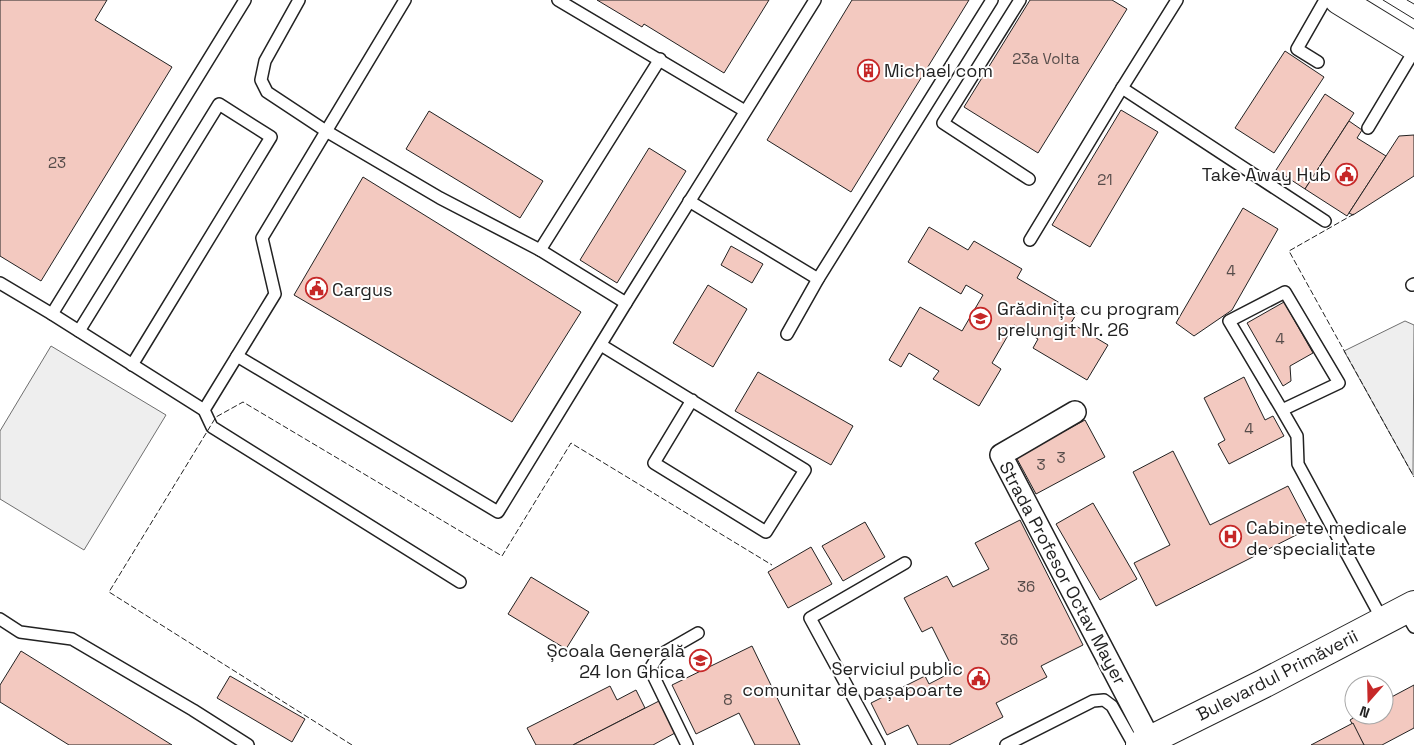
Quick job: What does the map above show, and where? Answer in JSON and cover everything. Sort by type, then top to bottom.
[{"type":"main road","points":[[1339,0],[1414,46]]},
{"type":"main road","name":"Bulevardul Primăverii","points":[[1142,743],[1404,616]]},
{"type":"street","name":"Strada Profesor Octav Mayer","points":[[1075,412],[999,451],[1142,743]]},
{"type":"lane","points":[[52,314],[245,0]]},
{"type":"lane","points":[[299,0],[265,61],[260,80],[267,92],[326,131],[440,198],[540,250],[626,303]]},
{"type":"lane","points":[[204,410],[275,294],[262,238],[405,0]]},
{"type":"lane","points":[[558,0],[745,110]]},
{"type":"lane","points":[[237,356],[498,512],[814,0]]},
{"type":"lane","points":[[787,334],[818,279],[992,0]]},
{"type":"lane","points":[[1020,0],[943,123],[1028,179]]},
{"type":"lane","points":[[1030,240],[1177,0]]},
{"type":"lane","points":[[1318,62],[1297,49],[1325,0]]},
{"type":"lane","points":[[1368,128],[1414,51]]},
{"type":"lane","points":[[540,250],[660,59]]},
{"type":"lane","points":[[1122,88],[1325,221]]},
{"type":"lane","points":[[79,331],[219,104],[271,137],[132,365]]},
{"type":"lane","points":[[689,201],[818,279]]},
{"type":"lane","points":[[0,283],[204,410],[212,427],[460,582]]},
{"type":"lane","points":[[1282,410],[1339,383],[1286,292],[1229,321],[1297,436],[1298,464],[1404,616]]},
{"type":"lane","points":[[601,345],[692,400],[805,470],[766,532],[654,463],[692,400]]},
{"type":"lane","points":[[878,745],[810,618],[905,563]]},
{"type":"lane","points":[[0,619],[20,632],[72,639],[193,710],[248,745]]},
{"type":"lane","points":[[687,745],[650,669],[658,656],[698,633]]},
{"type":"lane","points":[[1006,745],[1093,701],[1104,700],[1112,706],[1142,743]]},
{"type":"shaded area","points":[[1405,321],[1414,325],[1413,475],[1344,351]]},
{"type":"shaded area","points":[[51,346],[166,415],[84,550],[0,499],[0,431]]},
{"type":"building","points":[[0,0],[107,0],[95,20],[172,67],[41,281],[0,256]]},
{"type":"building","points":[[597,0],[769,0],[724,73],[644,24],[642,27]]},
{"type":"building","name":"Michael com","points":[[852,0],[969,0],[851,192],[767,140]]},
{"type":"building","points":[[1030,0],[1112,0],[1127,9],[1038,153],[964,107]]},
{"type":"building","points":[[1285,51],[1324,77],[1274,153],[1235,128]]},
{"type":"building","points":[[1325,94],[1354,113],[1305,189],[1276,170]]},
{"type":"building","points":[[1121,110],[1158,132],[1090,247],[1052,225]]},
{"type":"building","points":[[429,111],[543,181],[520,218],[406,149]]},
{"type":"building","points":[[1349,121],[1362,130],[1357,138],[1386,156],[1347,216],[1305,189]]},
{"type":"building","points":[[1414,135],[1414,176],[1353,215],[1349,213],[1399,136]]},
{"type":"building","points":[[649,148],[686,171],[617,283],[580,260]]},
{"type":"building","points":[[363,177],[581,312],[512,422],[294,295]]},
{"type":"building","points":[[1243,208],[1278,229],[1232,310],[1194,336],[1176,323]]},
{"type":"building","points":[[929,227],[968,250],[974,241],[1022,269],[1017,278],[1077,313],[1071,323],[1108,345],[1087,380],[1033,348],[1038,339],[1014,325],[992,363],[1001,369],[979,406],[933,379],[939,371],[909,353],[901,367],[889,360],[920,307],[962,331],[983,295],[966,285],[961,294],[908,262]]},
{"type":"building","points":[[731,246],[763,264],[752,283],[721,265]]},
{"type":"building","points":[[708,285],[747,309],[713,367],[673,343]]},
{"type":"building","points":[[1284,302],[1313,353],[1290,366],[1291,381],[1283,386],[1247,323]]},
{"type":"building","points":[[758,372],[853,426],[831,465],[735,411]]},
{"type":"building","points":[[1244,377],[1265,420],[1273,416],[1284,436],[1229,464],[1218,444],[1225,440],[1204,398]]},
{"type":"building","points":[[1085,420],[1105,457],[1036,494],[1016,457]]},
{"type":"building","name":"Cabinete medicale de specialitate","points":[[1173,451],[1210,525],[1288,486],[1310,528],[1156,606],[1134,563],[1170,545],[1133,472]]},
{"type":"building","points":[[1093,503],[1137,579],[1100,600],[1056,524]]},
{"type":"building","points":[[1020,520],[1083,645],[1041,666],[1047,677],[996,703],[1003,717],[949,745],[918,745],[908,725],[887,735],[871,703],[925,676],[929,684],[954,671],[932,627],[922,632],[904,598],[947,576],[953,587],[989,569],[975,543]]},
{"type":"building","points":[[865,522],[885,557],[843,581],[822,546]]},
{"type":"building","points":[[811,547],[832,584],[788,608],[768,572]]},
{"type":"building","points":[[531,577],[589,612],[566,649],[508,614]]},
{"type":"building","points":[[752,646],[800,745],[755,745],[739,713],[696,734],[672,685]]},
{"type":"building","points":[[21,651],[172,745],[69,745],[0,702],[0,685]]},
{"type":"building","points":[[230,676],[305,719],[292,742],[217,698]]},
{"type":"building","points":[[1414,685],[1414,728],[1382,745],[1364,745],[1353,725],[1394,725],[1394,696]]},
{"type":"building","points":[[610,686],[617,700],[636,690],[645,708],[573,745],[536,745],[527,728]]},
{"type":"building","points":[[659,701],[675,733],[653,745],[573,745]]},
{"type":"building","points":[[1349,725],[1354,725],[1364,745],[1311,745]]},
{"type":"tram line","points":[[1383,0],[1414,19]]},
{"type":"tram line","points":[[1407,0],[1414,4]]},
{"type":"fence","points":[[1354,214],[1289,251],[1414,477]]},
{"type":"fence","points":[[352,745],[109,592],[216,417],[243,402],[502,556],[571,443],[772,565]]},
{"type":"place","name":"Michael com","points":[[868,70]]},
{"type":"place","name":"Take Away Hub","points":[[1347,174]]},
{"type":"place","name":"Cargus","points":[[316,289]]},
{"type":"place","name":"Grădinița cu program prelungit Nr. 26","points":[[981,318]]},
{"type":"place","name":"Cabinete medicale de specialitate","points":[[1230,537]]},
{"type":"place","name":"Școala Generală 24 Ion Ghica","points":[[701,660]]},
{"type":"place","name":"Serviciul public comunitar de pașapoarte","points":[[979,678]]}]
